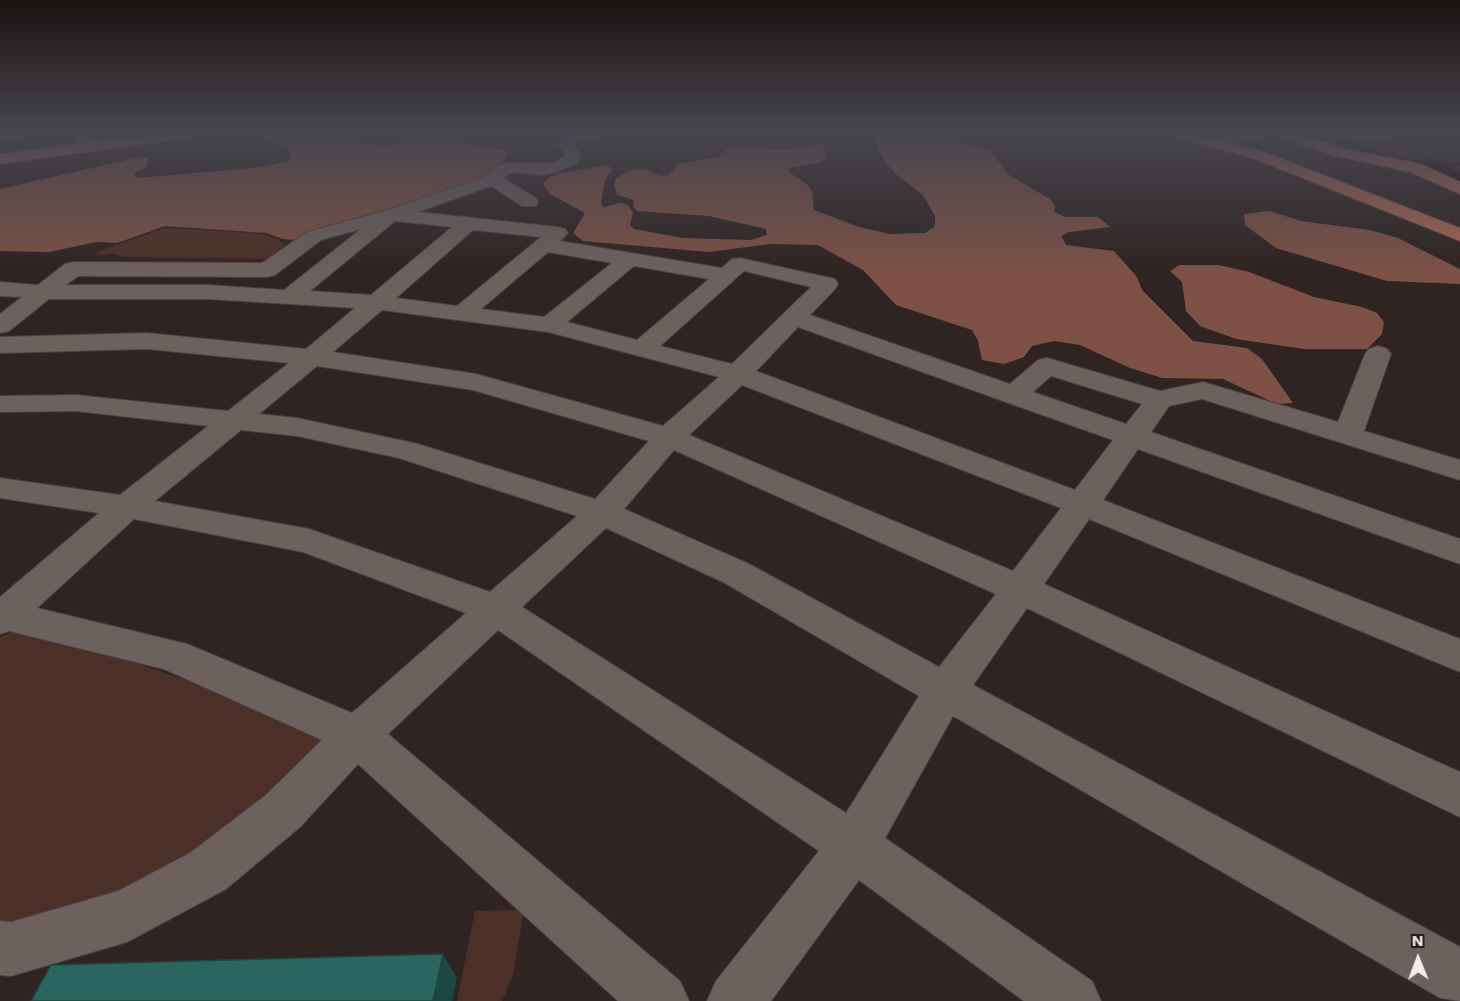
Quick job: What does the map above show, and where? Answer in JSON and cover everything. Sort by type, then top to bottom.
[{"type":"main road","points":[[1317,179],[1460,236]]},
{"type":"main road","points":[[1438,179],[1460,189]]},
{"type":"street","points":[[0,326],[40,292],[73,269],[267,270],[314,236],[391,215],[492,179]]},
{"type":"street","points":[[490,181],[500,183],[512,194],[529,202]]},
{"type":"street","points":[[290,297],[391,215],[558,233],[462,314]]},
{"type":"street","points":[[2,616],[127,507],[312,357],[468,224]]},
{"type":"street","points":[[544,245],[727,275]]},
{"type":"street","points":[[549,325],[630,259]]},
{"type":"street","points":[[0,948],[10,949],[127,915],[208,871],[283,811],[357,735],[602,513],[669,437],[738,374],[827,284],[740,264],[642,349]]},
{"type":"street","points":[[0,289],[40,292],[208,292],[376,302],[549,325],[738,374],[1082,504],[1460,656]]},
{"type":"street","points":[[794,317],[1460,552]]},
{"type":"street","points":[[0,345],[147,341],[312,357],[476,382],[669,437],[1020,589],[1460,795]]},
{"type":"street","points":[[1348,435],[1378,354]]},
{"type":"street","points":[[1013,395],[1047,366],[1159,400],[1203,390],[1460,470]]},
{"type":"street","points":[[736,1001],[854,846],[945,691],[1159,400]]},
{"type":"street","points":[[0,404],[76,403],[297,427],[406,450],[602,513],[736,573],[1460,978]]},
{"type":"street","points":[[0,488],[127,507],[309,541],[495,609],[854,846],[1072,1001]]},
{"type":"street","points":[[2,616],[173,655],[357,735],[660,1001]]},
{"type":"shaded area","points":[[45,179],[479,179],[297,240],[283,239],[266,233],[165,226],[117,243],[96,242],[49,252],[0,251],[0,189]]},
{"type":"shaded area","points":[[548,179],[606,179],[601,204],[604,207],[621,203],[628,205],[633,213],[630,225],[634,229],[683,238],[751,240],[767,235],[766,229],[709,216],[637,211],[633,207],[634,200],[617,195],[614,185],[616,179],[799,179],[807,184],[812,192],[814,210],[859,227],[890,234],[925,233],[935,226],[935,216],[923,195],[902,179],[1015,179],[1050,199],[1055,206],[1054,212],[1066,217],[1098,217],[1110,227],[1069,232],[1061,236],[1066,245],[1114,251],[1137,277],[1142,290],[1193,341],[1247,348],[1262,359],[1293,403],[1277,404],[1223,379],[1162,378],[1130,368],[1080,345],[1054,341],[1032,346],[1024,357],[1004,364],[982,360],[978,341],[972,330],[896,305],[863,270],[818,245],[770,244],[709,252],[583,241],[573,233],[585,213],[550,194],[543,184]]},
{"type":"shaded area","points":[[1270,211],[1301,221],[1370,230],[1398,238],[1460,269],[1460,284],[1387,281],[1276,248],[1245,225],[1244,214]]},
{"type":"shaded area","points":[[166,228],[264,234],[286,244],[265,259],[122,257],[116,254],[98,255],[96,252]]},
{"type":"shaded area","points":[[1179,265],[1219,265],[1249,272],[1314,297],[1362,307],[1377,313],[1384,322],[1382,334],[1367,349],[1304,349],[1236,339],[1200,326],[1186,311],[1182,282],[1170,271]]},
{"type":"shaded area","points":[[19,630],[118,657],[235,697],[329,742],[164,880],[0,931],[0,637]]},
{"type":"shaded area","points":[[524,910],[513,975],[502,1001],[457,1001],[475,911]]},
{"type":"building","points":[[443,954],[433,1001],[31,1001],[51,965]]},
{"type":"waterway","points":[[1453,179],[1460,183]]}]
